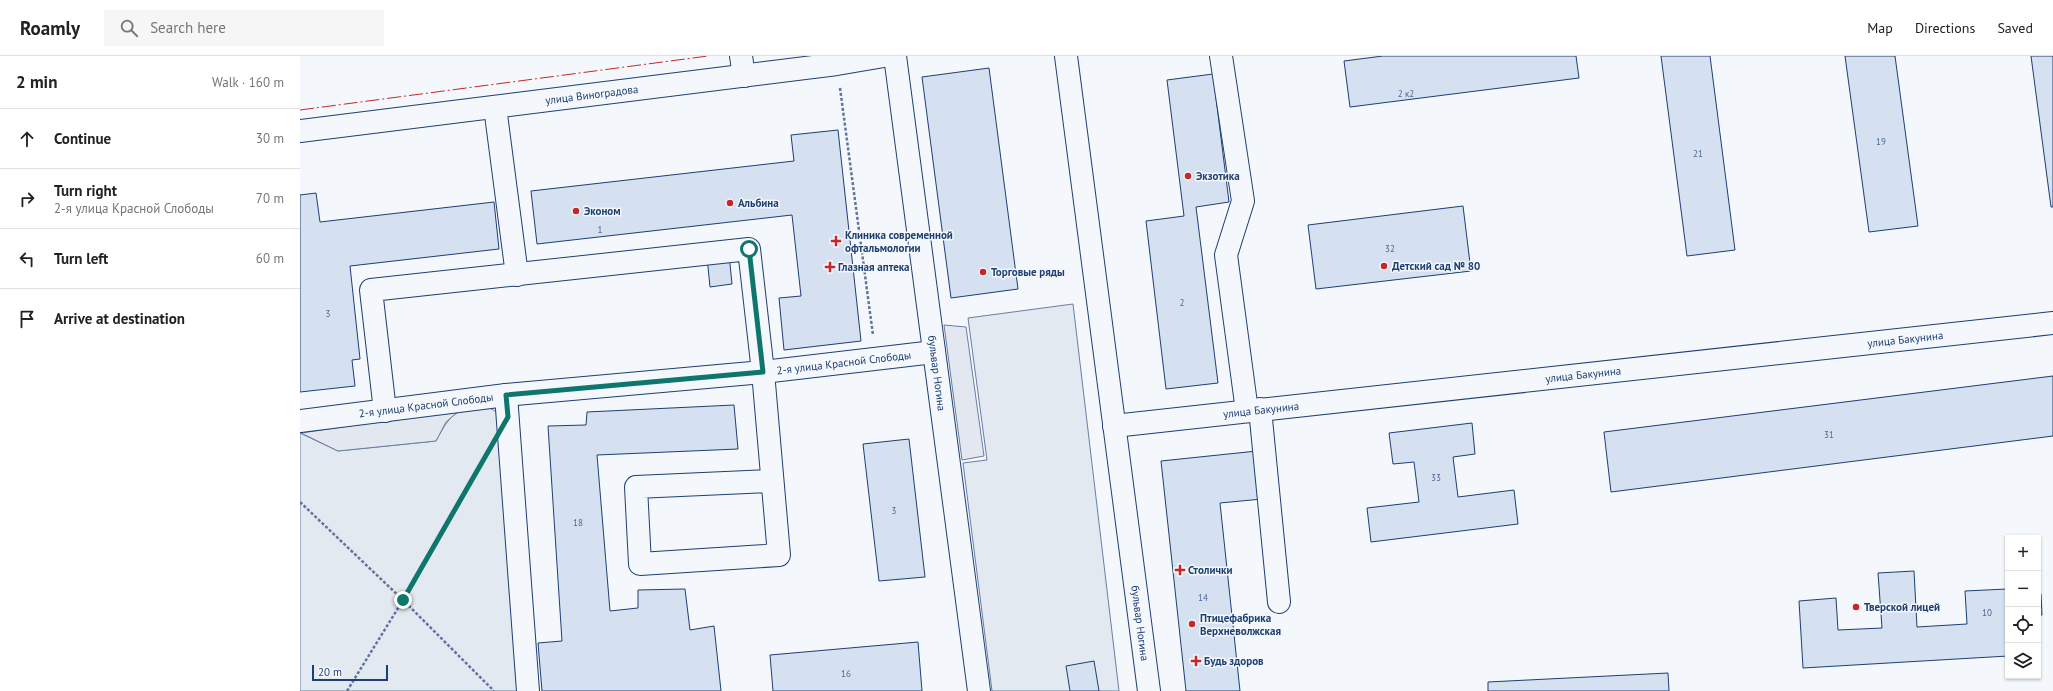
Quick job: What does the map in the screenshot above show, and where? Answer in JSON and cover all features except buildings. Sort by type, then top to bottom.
[{"type":"street","name":"улица Виноградова","points":[[300,131],[495,107],[742,66],[837,64],[884,56]]},
{"type":"street","name":"бульвар Ногина","points":[[895,56],[978,691]]},
{"type":"street","name":"бульвар Ногина","points":[[1066,56],[1149,691]]},
{"type":"street","points":[[1221,56],[1243,201],[1226,255],[1253,410],[1279,602]]},
{"type":"street","points":[[495,107],[517,275]]},
{"type":"street","points":[[385,411],[371,290],[749,249],[763,372],[779,555],[640,564],[636,487],[772,481]]},
{"type":"street","name":"улица Бакунина","points":[[1114,426],[2053,323]]},
{"type":"street","name":"2-я улица Красной Слободы","points":[[300,421],[506,395],[763,372],[934,352]]},
{"type":"street","points":[[506,395],[528,691]]},
{"type":"path","points":[[837,64],[876,359]]},
{"type":"path","points":[[348,691],[403,600],[488,451]]},
{"type":"path","points":[[300,502],[403,600],[494,691]]},
{"type":"shaded area","points":[[1073,304],[1119,691],[992,691],[963,463],[987,460],[968,318]]},
{"type":"shaded area","points":[[944,325],[966,327],[984,456],[962,460]]},
{"type":"shaded area","points":[[484,405],[497,412],[522,691],[300,691],[300,433],[338,451],[436,441],[446,424],[454,415],[466,409]]},
{"type":"shaded area","points":[[460,410],[446,422],[436,441],[338,451],[301,433]]},
{"type":"power","points":[[300,110],[708,56]]},
{"type":"place","name":"Экзотика","points":[[1188,176]]},
{"type":"place","name":"Альбина","points":[[730,203]]},
{"type":"place","name":"Эконом","points":[[576,211]]},
{"type":"place","name":"Клиника современной офтальмологии","points":[[836,241]]},
{"type":"place","name":"Детский сад № 80","points":[[1384,266]]},
{"type":"place","name":"Глазная аптека","points":[[830,267]]},
{"type":"place","name":"Торговые ряды","points":[[983,272]]},
{"type":"place","name":"Столички","points":[[1180,570]]},
{"type":"place","name":"Тверской лицей","points":[[1856,607]]},
{"type":"place","name":"Птицефабрика Верхневолжская","points":[[1192,624]]},
{"type":"place","name":"Будь здоров","points":[[1196,661]]},
{"type":"route","points":[[403,600],[508,417],[506,395],[763,372],[749,249]]}]
